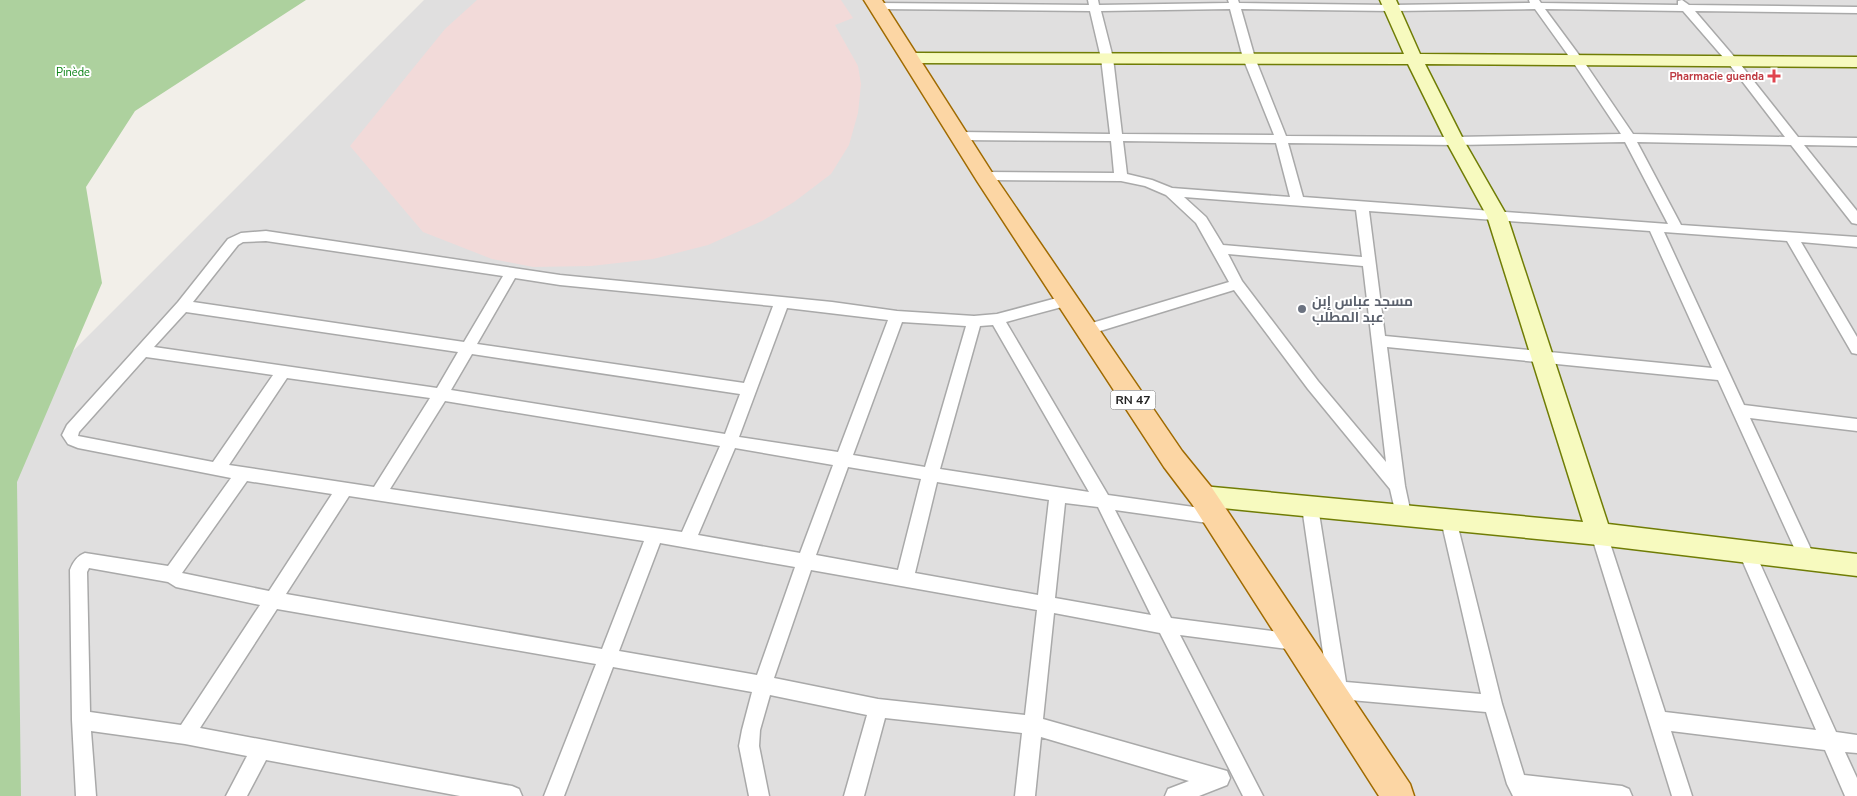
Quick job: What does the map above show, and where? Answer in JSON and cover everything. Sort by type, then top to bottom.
[{"type":"main road","name":"RN 47","points":[[875,3],[984,176],[1167,451],[1202,496],[1296,642],[1332,689],[1398,796]]},
{"type":"street","points":[[875,3],[1683,4],[1857,10]]},
{"type":"street","points":[[1234,3],[1249,58],[1281,138],[1298,202]]},
{"type":"street","points":[[1535,3],[1578,61],[1629,138],[1676,229]]},
{"type":"street","points":[[1094,4],[1107,58],[1115,137],[1122,177]]},
{"type":"street","points":[[1390,4],[1414,59],[1455,141],[1497,216],[1544,358],[1682,796]]},
{"type":"street","points":[[1683,4],[1732,62],[1857,220]]},
{"type":"street","points":[[910,58],[1857,62]]},
{"type":"street","points":[[959,136],[1455,141],[1629,138],[1857,142]]},
{"type":"street","points":[[984,176],[1122,177],[1148,183],[1170,192],[1857,242]]},
{"type":"street","points":[[1170,192],[1201,220],[1220,249],[1237,284],[1313,386],[1397,486]]},
{"type":"street","points":[[1362,206],[1397,486],[1403,514]]},
{"type":"street","points":[[1655,228],[1808,560]]},
{"type":"street","points":[[1068,300],[997,319],[974,321],[897,316],[782,302],[560,280],[266,236],[248,237],[234,242],[183,306],[72,429],[70,436],[78,442],[243,474],[654,537],[687,540],[1164,625],[1296,642]]},
{"type":"street","points":[[1792,238],[1857,348]]},
{"type":"street","points":[[1220,249],[1368,262]]},
{"type":"street","points":[[378,494],[511,274]]},
{"type":"street","points":[[1087,330],[1237,284]]},
{"type":"street","points":[[687,540],[730,441],[782,302]]},
{"type":"street","points":[[183,306],[750,390]]},
{"type":"street","points":[[759,796],[749,746],[751,730],[763,685],[842,459],[897,316]]},
{"type":"street","points":[[997,319],[1103,502],[1252,796]]},
{"type":"street","points":[[905,578],[931,474],[974,321]]},
{"type":"street","points":[[1379,341],[1722,376]]},
{"type":"street","points":[[143,351],[440,394],[1058,495],[1215,517]]},
{"type":"street","points":[[217,469],[284,371]]},
{"type":"street","points":[[1740,411],[1857,425]]},
{"type":"street","points":[[173,575],[175,569],[243,474]]},
{"type":"street","points":[[186,734],[344,490]]},
{"type":"street","points":[[1025,796],[1058,495]]},
{"type":"street","points":[[1202,496],[1599,534],[1857,565]]},
{"type":"street","points":[[1310,507],[1332,689],[1493,704]]},
{"type":"street","points":[[1449,520],[1493,704],[1520,790],[1622,796]]},
{"type":"street","points":[[554,796],[654,537]]},
{"type":"street","points":[[1748,553],[1855,796]]},
{"type":"street","points":[[86,796],[81,720],[78,570],[81,563],[85,560],[173,575],[176,579],[273,600],[763,685],[878,708],[1032,725],[1218,779]]},
{"type":"street","points":[[854,796],[878,708]]},
{"type":"street","points":[[81,720],[186,734],[261,750],[512,796]]},
{"type":"street","points":[[1657,720],[1857,744]]},
{"type":"street","points":[[236,796],[261,750]]},
{"type":"street","points":[[1175,796],[1239,773]]},
{"type":"shaded area","points":[[424,0],[1857,0],[1857,796],[0,796],[0,424]]},
{"type":"shaded area","points":[[477,0],[841,0],[853,18],[835,25],[858,66],[861,84],[858,113],[849,145],[831,174],[794,202],[762,221],[708,245],[653,259],[591,266],[533,267],[492,259],[423,232],[350,146],[445,29]]},
{"type":"green space","name":"Pinède","points":[[0,0],[306,0],[135,111],[86,187],[102,283],[17,482],[21,796],[0,796]]},
{"type":"place","name":"Pharmacie guenda","points":[[1774,76]]},
{"type":"place","name":"مسجد عباس إبن عبد المطلب","points":[[1302,309]]}]
